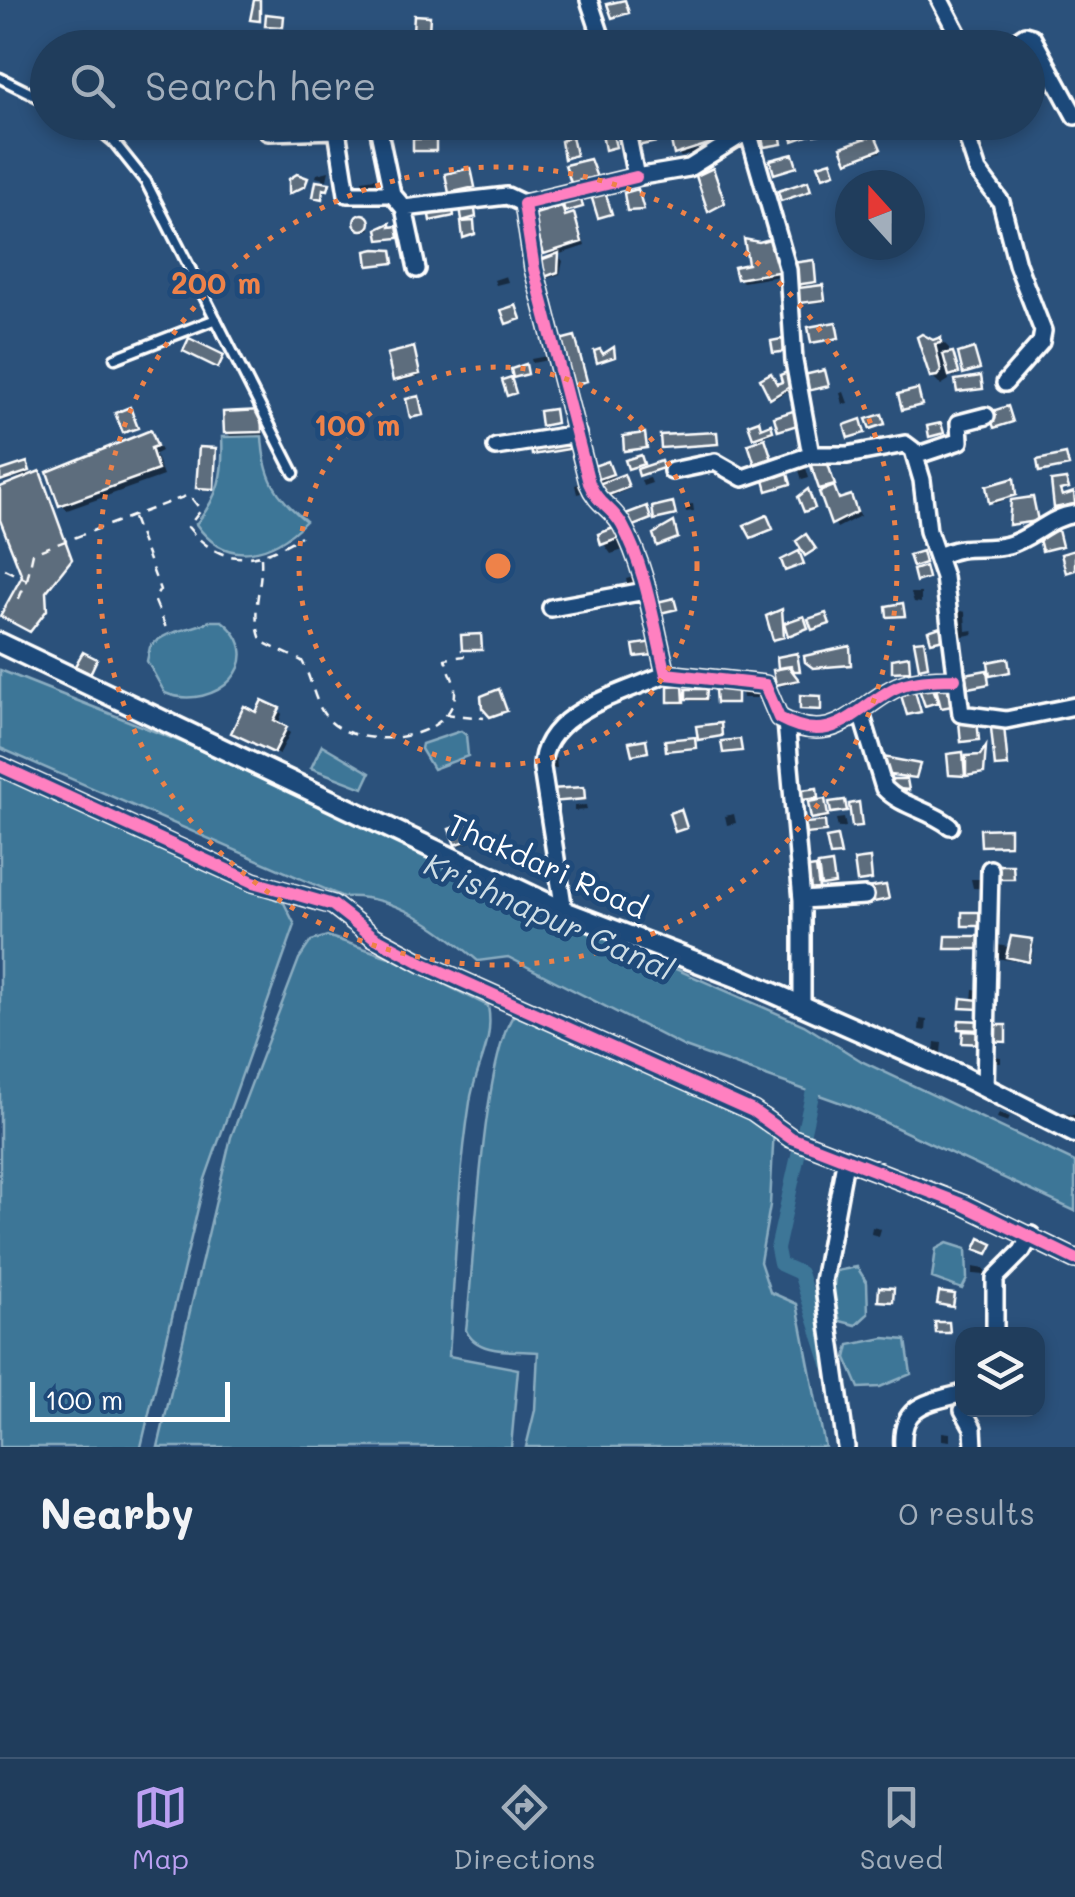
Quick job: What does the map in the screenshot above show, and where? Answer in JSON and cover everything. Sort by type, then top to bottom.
[{"type":"street","points":[[589,0],[600,30]]},
{"type":"street","points":[[940,0],[956,30]]},
{"type":"street","points":[[1045,62],[1075,116]]},
{"type":"street","points":[[339,140],[347,194],[392,194]]},
{"type":"street","points":[[380,140],[392,194],[404,208],[417,268]]},
{"type":"street","points":[[629,140],[636,176]]},
{"type":"street","points":[[404,208],[506,196],[524,204],[636,176],[689,168],[732,140]]},
{"type":"street","points":[[751,140],[788,270],[794,361],[811,455]]},
{"type":"street","points":[[968,140],[978,172],[1001,202],[1016,264],[1044,336],[1004,383]]},
{"type":"street","points":[[524,204],[534,269],[595,498],[622,525],[645,591],[666,674]]},
{"type":"street","points":[[914,456],[960,441],[960,422],[986,416]]},
{"type":"street","points":[[496,447],[577,434]]},
{"type":"street","points":[[672,471],[715,462],[743,478],[811,455],[847,456],[905,444],[914,456],[946,592],[959,711],[966,717],[1006,720],[1075,706]]},
{"type":"street","points":[[936,558],[970,545],[1008,545],[1057,518],[1075,514]]},
{"type":"street","points":[[551,608],[645,591]]},
{"type":"street","name":"Thakdari Road","points":[[0,643],[564,910],[802,1006],[1075,1132]]},
{"type":"street","points":[[564,910],[542,768],[544,751],[569,718],[666,674],[764,685],[773,711],[786,722],[837,727],[900,686],[955,678]]},
{"type":"street","points":[[861,713],[884,788],[893,797],[927,810],[950,826]]},
{"type":"street","points":[[786,722],[802,900],[802,1006]]},
{"type":"street","points":[[0,766],[253,882],[333,905],[391,947],[752,1110],[790,1138],[1031,1234],[1075,1259]]},
{"type":"street","points":[[986,1088],[990,869]]},
{"type":"street","points":[[802,900],[865,896]]},
{"type":"street","points":[[845,1162],[823,1281],[846,1447]]},
{"type":"street","points":[[995,1327],[994,1278],[1022,1251],[1031,1234]]},
{"type":"street","points":[[903,1447],[901,1424],[906,1416],[955,1402]]},
{"type":"street","points":[[969,1417],[974,1447]]},
{"type":"lane","points":[[0,78],[30,93]]},
{"type":"lane","points":[[112,140],[146,182],[294,473]]},
{"type":"lane","points":[[114,358],[216,320]]},
{"type":"path","points":[[16,605],[33,553],[190,495],[201,510],[188,527],[202,544],[223,558],[261,556],[301,536]]},
{"type":"path","points":[[132,517],[160,590],[154,599],[166,628]]},
{"type":"path","points":[[261,556],[263,580],[254,622],[262,642],[302,661],[328,719],[348,734],[374,741],[413,735],[452,704],[455,690],[445,659],[465,656]]},
{"type":"path","points":[[4,568],[27,580]]},
{"type":"path","points":[[443,714],[484,718]]},
{"type":"water","points":[[262,436],[265,463],[273,484],[306,521],[265,549],[236,552],[208,538],[196,524],[218,484],[222,437]]},
{"type":"water","points":[[222,621],[236,636],[241,652],[231,679],[202,696],[165,693],[147,661],[150,647],[170,634]]},
{"type":"water","name":"Krishnapur Canal","points":[[0,670],[189,745],[448,859],[529,905],[804,1025],[863,1062],[1075,1162],[1075,1211],[850,1106],[685,1047],[508,957],[478,961],[432,926],[398,907],[362,897],[343,897],[0,748]]},
{"type":"water","points":[[461,731],[466,735],[468,756],[433,769],[422,744]]},
{"type":"water","points":[[322,745],[370,773],[363,788],[311,768]]},
{"type":"water","points":[[0,773],[284,903],[295,925],[205,1179],[141,1447],[0,1447]]},
{"type":"water","points":[[327,936],[389,957],[488,1006],[489,1032],[472,1089],[466,1134],[449,1356],[518,1369],[511,1447],[158,1447],[231,1137],[299,959],[311,941]]},
{"type":"water","points":[[518,1010],[774,1126],[770,1205],[760,1262],[770,1292],[797,1304],[825,1447],[526,1447],[535,1410],[538,1352],[487,1347],[478,1344],[466,1330],[488,1110],[506,1031]]},
{"type":"water","points":[[947,1243],[966,1249],[967,1279],[962,1289],[932,1278],[936,1249]]},
{"type":"water","points":[[857,1267],[867,1283],[868,1314],[856,1325],[840,1321],[833,1292],[836,1271]]},
{"type":"water","points":[[884,1338],[906,1340],[911,1374],[880,1387],[859,1388],[846,1358],[849,1345]]},
{"type":"building","points":[[254,0],[260,0],[260,21],[250,20]]},
{"type":"building","points":[[625,0],[629,13],[612,18],[607,4]]},
{"type":"building","points":[[266,14],[284,16],[283,27],[265,26]]},
{"type":"building","points":[[414,15],[430,16],[429,30],[413,30]]},
{"type":"building","points":[[413,140],[436,140],[436,151],[413,151]]},
{"type":"building","points":[[573,140],[576,155],[564,159],[561,141]]},
{"type":"building","points":[[603,140],[614,140],[616,147],[605,150]]},
{"type":"building","points":[[636,140],[666,140],[637,146]]},
{"type":"building","points":[[671,140],[714,140],[715,142],[674,155]]},
{"type":"building","points":[[762,140],[781,140],[782,144],[764,147]]},
{"type":"building","points":[[861,140],[877,140],[881,149],[847,162],[841,147]]},
{"type":"building","points":[[793,154],[797,167],[774,174],[770,160]]},
{"type":"building","points":[[590,159],[598,180],[572,186],[565,165]]},
{"type":"building","points":[[831,161],[835,173],[823,177],[818,165]]},
{"type":"building","points":[[471,168],[475,187],[449,193],[445,174]]},
{"type":"building","points":[[713,168],[725,203],[708,212],[696,176]]},
{"type":"building","points":[[297,174],[308,178],[305,186],[289,194],[289,179]]},
{"type":"building","points":[[316,181],[330,183],[328,190],[323,189],[322,199],[313,197]]},
{"type":"building","points":[[808,181],[811,191],[781,201],[778,191]]},
{"type":"building","points":[[604,188],[612,214],[598,218],[590,192]]},
{"type":"building","points":[[638,189],[644,210],[627,211],[624,193]]},
{"type":"building","points":[[579,192],[583,207],[565,212],[561,197]]},
{"type":"building","points":[[474,203],[476,217],[462,221],[460,206]]},
{"type":"building","points":[[452,204],[454,216],[430,221],[428,209]]},
{"type":"building","points":[[562,206],[565,216],[574,213],[582,242],[544,254],[532,215]]},
{"type":"building","points":[[362,214],[370,222],[362,230],[354,222]]},
{"type":"building","points":[[474,221],[475,234],[463,238],[461,222]]},
{"type":"building","points":[[390,223],[390,227],[397,226],[399,238],[379,240],[377,229]]},
{"type":"building","points":[[773,238],[783,271],[737,279],[734,267],[748,264],[744,239],[759,242]]},
{"type":"building","points":[[392,250],[394,263],[368,266],[366,251]]},
{"type":"building","points":[[559,253],[558,272],[539,279],[535,262]]},
{"type":"building","points":[[814,260],[816,282],[795,285],[792,263]]},
{"type":"building","points":[[823,285],[825,300],[799,303],[798,288]]},
{"type":"building","points":[[516,305],[521,319],[506,324],[501,310]]},
{"type":"building","points":[[836,322],[839,338],[811,343],[808,327]]},
{"type":"building","points":[[922,334],[933,340],[941,337],[941,343],[935,344],[941,371],[937,376],[930,377],[917,337]]},
{"type":"building","points":[[575,336],[587,381],[572,385],[560,340]]},
{"type":"building","points":[[189,338],[224,355],[218,368],[183,351]]},
{"type":"building","points":[[787,338],[789,351],[773,353],[771,341]]},
{"type":"building","points":[[414,347],[420,374],[393,381],[387,354]]},
{"type":"building","points":[[614,347],[615,357],[597,363],[594,351],[600,349],[603,354]]},
{"type":"building","points":[[974,348],[980,369],[963,374],[958,353]]},
{"type":"building","points":[[953,352],[959,373],[949,376],[943,354]]},
{"type":"building","points":[[526,364],[528,374],[513,378],[511,369]]},
{"type":"building","points":[[792,370],[796,383],[770,399],[760,379],[771,373],[777,384],[782,382],[780,375]]},
{"type":"building","points":[[825,370],[829,386],[807,391],[804,375]]},
{"type":"building","points":[[981,376],[983,389],[957,392],[955,380]]},
{"type":"building","points":[[511,377],[516,393],[507,396],[502,380]]},
{"type":"building","points":[[918,389],[922,405],[902,410],[898,394]]},
{"type":"building","points":[[419,396],[423,415],[410,418],[406,399]]},
{"type":"building","points":[[1008,406],[1013,422],[994,428],[989,412]]},
{"type":"building","points":[[130,407],[138,428],[123,433],[115,413]]},
{"type":"building","points":[[554,409],[556,423],[541,426],[539,411]]},
{"type":"building","points":[[799,409],[804,423],[778,431],[774,417]]},
{"type":"building","points":[[261,410],[262,432],[224,433],[223,412]]},
{"type":"building","points":[[882,414],[885,424],[870,429],[866,419]]},
{"type":"building","points":[[861,419],[865,433],[848,438],[844,425]]},
{"type":"building","points":[[759,420],[761,428],[771,424],[773,431],[753,438],[748,424]]},
{"type":"building","points":[[941,423],[944,433],[929,437],[927,426]]},
{"type":"building","points":[[151,430],[157,446],[151,448],[158,470],[59,506],[47,472]]},
{"type":"building","points":[[717,432],[718,444],[661,448],[660,435]]},
{"type":"building","points":[[645,433],[647,448],[624,451],[623,436]]},
{"type":"building","points":[[765,438],[774,465],[757,471],[748,444]]},
{"type":"building","points":[[568,440],[569,449],[532,455],[531,446]]},
{"type":"building","points":[[199,447],[216,448],[214,489],[196,488]]},
{"type":"building","points":[[1066,454],[1069,466],[1039,472],[1037,460]]},
{"type":"building","points":[[641,455],[644,464],[628,469],[625,460]]},
{"type":"building","points":[[826,458],[835,485],[819,489],[809,460]]},
{"type":"building","points":[[608,461],[613,474],[593,481],[588,468]]},
{"type":"building","points":[[661,461],[663,468],[639,476],[637,469]]},
{"type":"building","points":[[27,462],[30,471],[0,481],[0,471]]},
{"type":"building","points":[[786,467],[791,484],[767,491],[762,473],[771,470],[773,478],[779,476],[777,469]]},
{"type":"building","points":[[40,471],[72,559],[46,592],[47,610],[30,632],[0,616],[22,576],[0,520],[0,487]]},
{"type":"building","points":[[624,474],[629,487],[601,498],[596,485]]},
{"type":"building","points":[[1014,478],[1016,495],[989,503],[986,486]]},
{"type":"building","points":[[1066,479],[1069,488],[1060,490],[1062,496],[1074,492],[1075,504],[1054,508],[1051,481]]},
{"type":"building","points":[[834,486],[839,499],[851,495],[857,512],[831,525],[819,492]]},
{"type":"building","points":[[808,489],[815,508],[804,512],[798,497]]},
{"type":"building","points":[[1033,497],[1038,521],[1009,525],[1011,500]]},
{"type":"building","points":[[673,502],[676,515],[654,520],[652,507]]},
{"type":"building","points":[[647,506],[651,519],[628,528],[623,515]]},
{"type":"building","points":[[767,515],[773,529],[751,538],[744,525]]},
{"type":"building","points":[[674,522],[678,538],[657,546],[653,534]]},
{"type":"building","points":[[616,527],[620,538],[601,545],[598,534]]},
{"type":"building","points":[[1058,530],[1062,546],[1042,551],[1038,535]]},
{"type":"building","points":[[806,534],[816,549],[805,556],[796,541]]},
{"type":"building","points":[[1075,550],[1075,570],[1066,573],[1061,554]]},
{"type":"building","points":[[799,551],[804,564],[785,571],[781,560]]},
{"type":"building","points":[[922,551],[925,563],[913,567],[909,555]]},
{"type":"building","points":[[925,566],[928,578],[916,582],[913,570]]},
{"type":"building","points":[[674,598],[677,609],[656,614],[653,603]]},
{"type":"building","points":[[903,603],[905,616],[887,617],[886,606]]},
{"type":"building","points":[[782,609],[784,637],[773,640],[766,616]]},
{"type":"building","points":[[826,613],[830,624],[812,630],[808,619]]},
{"type":"building","points":[[804,616],[808,628],[788,636],[784,623]]},
{"type":"building","points":[[940,627],[944,639],[931,642],[928,631]]},
{"type":"building","points":[[481,634],[482,650],[462,650],[461,635]]},
{"type":"building","points":[[924,640],[928,666],[919,668],[914,641]]},
{"type":"building","points":[[653,642],[654,655],[635,657],[633,645]]},
{"type":"building","points":[[850,646],[851,665],[813,668],[805,662],[804,656]]},
{"type":"building","points":[[83,652],[97,659],[90,674],[75,666]]},
{"type":"building","points":[[797,653],[800,671],[791,666],[778,668],[777,657]]},
{"type":"building","points":[[909,656],[910,671],[892,672],[892,659]]},
{"type":"building","points":[[1008,658],[1010,672],[990,676],[988,662]]},
{"type":"building","points":[[789,667],[799,680],[776,685],[773,670]]},
{"type":"building","points":[[987,670],[989,684],[968,688],[965,674]]},
{"type":"building","points":[[946,681],[952,706],[941,708],[935,684]]},
{"type":"building","points":[[683,685],[684,702],[668,702],[668,686]]},
{"type":"building","points":[[932,685],[938,702],[925,706],[919,689]]},
{"type":"building","points":[[914,688],[921,712],[907,715],[900,692]]},
{"type":"building","points":[[499,689],[507,711],[490,717],[482,708],[481,696]]},
{"type":"building","points":[[686,689],[707,689],[706,699],[686,699]]},
{"type":"building","points":[[737,689],[737,703],[716,703],[715,690]]},
{"type":"building","points":[[800,695],[821,696],[821,710],[800,709]]},
{"type":"building","points":[[262,700],[280,708],[274,720],[287,727],[274,753],[231,733],[244,706],[256,712]]},
{"type":"building","points":[[977,720],[979,740],[961,742],[959,722]]},
{"type":"building","points":[[721,723],[722,736],[698,740],[696,726]]},
{"type":"building","points":[[1004,726],[1008,766],[995,767],[991,728]]},
{"type":"building","points":[[695,737],[696,748],[666,751],[665,740]]},
{"type":"building","points":[[646,739],[648,752],[632,755],[629,742]]},
{"type":"building","points":[[740,739],[742,751],[723,753],[721,741]]},
{"type":"building","points":[[986,746],[984,773],[966,776],[966,756],[980,755]]},
{"type":"building","points":[[963,752],[965,776],[949,775],[947,754]]},
{"type":"building","points":[[883,757],[920,764],[916,778],[882,774]]},
{"type":"building","points":[[886,779],[907,779],[909,790],[888,788]]},
{"type":"building","points":[[584,787],[585,799],[551,802],[550,789]]},
{"type":"building","points":[[817,788],[818,798],[794,801],[793,791]]},
{"type":"building","points":[[825,799],[828,816],[811,819],[808,802]]},
{"type":"building","points":[[845,800],[847,811],[831,813],[829,802]]},
{"type":"building","points":[[859,802],[862,826],[852,827],[849,804]]},
{"type":"building","points":[[681,809],[687,828],[675,832],[669,813]]},
{"type":"building","points":[[475,820],[480,836],[455,845],[449,829]]},
{"type":"building","points":[[825,821],[826,832],[797,835],[796,824]]},
{"type":"building","points":[[1010,828],[1010,845],[981,846],[980,829]]},
{"type":"building","points":[[837,836],[841,855],[830,856],[826,838]]},
{"type":"building","points":[[870,858],[872,880],[857,882],[854,860]]},
{"type":"building","points":[[832,863],[835,884],[821,886],[818,865]]},
{"type":"building","points":[[995,865],[1013,865],[1014,879],[995,879]]},
{"type":"building","points":[[816,867],[819,889],[805,891],[802,869]]},
{"type":"building","points":[[886,885],[889,899],[869,903],[867,888]]},
{"type":"building","points":[[962,912],[986,912],[986,926],[962,926]]},
{"type":"building","points":[[946,936],[979,936],[979,949],[945,949]]},
{"type":"building","points":[[1011,936],[1033,939],[1029,962],[1006,957]]},
{"type":"building","points":[[961,998],[980,1000],[979,1009],[960,1008]]},
{"type":"building","points":[[959,1020],[982,1021],[981,1030],[958,1029]]},
{"type":"building","points":[[987,1025],[1006,1025],[1006,1042],[987,1041]]},
{"type":"building","points":[[963,1031],[984,1032],[983,1044],[962,1043]]},
{"type":"building","points":[[980,1238],[993,1244],[988,1254],[975,1249]]},
{"type":"building","points":[[879,1287],[894,1288],[893,1302],[878,1301]]},
{"type":"building","points":[[939,1292],[955,1294],[953,1307],[937,1304]]},
{"type":"building","points":[[935,1322],[949,1322],[950,1333],[936,1333]]},
{"type":"waterway","points":[[802,1140],[812,1095]]},
{"type":"waterway","points":[[799,1151],[777,1249],[780,1264],[800,1273],[829,1364]]},
{"type":"cycle path","points":[[636,177],[524,204],[534,269],[589,483],[618,519],[630,542],[643,578],[666,674],[765,685],[779,718],[814,729],[842,723],[900,686],[955,679]]},
{"type":"cycle path","points":[[0,766],[253,882],[333,905],[374,937],[424,964],[753,1111],[791,1138],[964,1205],[1075,1259]]}]
